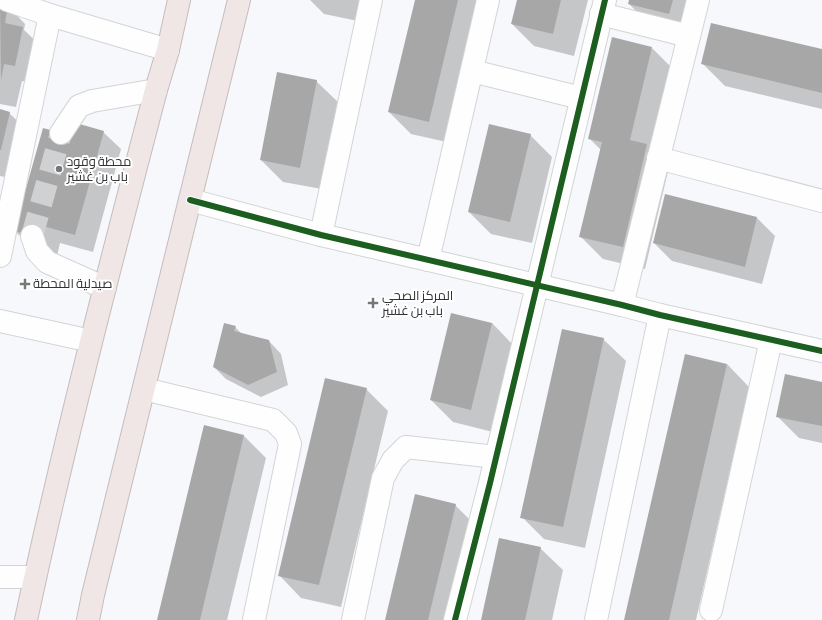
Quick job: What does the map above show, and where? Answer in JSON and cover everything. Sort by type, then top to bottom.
[{"type":"highway","points":[[25,617],[91,341],[156,90],[168,50],[179,0]]},
{"type":"highway","points":[[88,620],[239,0]]},
{"type":"highway","points":[[94,595],[99,620]]},
{"type":"street","points":[[7,0],[50,15],[168,50]]},
{"type":"street","points":[[321,235],[371,0]]},
{"type":"street","points":[[428,260],[488,0]]},
{"type":"street","points":[[622,305],[698,0]]},
{"type":"street","points":[[455,620],[496,457],[603,7],[689,36]]},
{"type":"street","points":[[0,256],[6,196],[50,15]]},
{"type":"street","points":[[472,71],[582,98]]},
{"type":"street","points":[[61,133],[79,106],[92,101],[156,90]]},
{"type":"street","points":[[658,158],[822,201]]},
{"type":"street","points":[[190,200],[321,235],[822,352]]},
{"type":"street","points":[[32,236],[37,251],[47,262],[105,288]]},
{"type":"street","points":[[596,620],[660,315]]},
{"type":"street","points":[[0,321],[91,341]]},
{"type":"street","points":[[710,610],[772,340]]},
{"type":"street","points":[[144,389],[273,420],[286,433],[290,444],[254,620]]},
{"type":"street","points":[[352,620],[383,478],[393,460],[406,447],[496,457]]},
{"type":"street","points":[[0,577],[35,577]]},
{"type":"building","points":[[415,0],[458,0],[429,122],[388,112]]},
{"type":"building","points":[[517,0],[561,0],[553,34],[511,24]]},
{"type":"building","points":[[629,0],[673,0],[669,14],[628,4]]},
{"type":"building","points":[[0,4],[8,5],[5,23],[23,27],[15,66],[4,64],[1,80]]},
{"type":"building","points":[[711,23],[822,49],[822,93],[701,64]]},
{"type":"building","points":[[612,37],[652,47],[630,140],[647,144],[623,247],[579,237],[602,142],[588,139]]},
{"type":"building","points":[[277,72],[317,80],[300,168],[260,160]]},
{"type":"building","points":[[0,109],[10,112],[1,150],[0,150]]},
{"type":"building","points":[[76,123],[104,131],[75,235],[43,226],[40,238],[14,231],[43,128],[73,136]]},
{"type":"building","points":[[489,124],[531,134],[510,222],[468,212]]},
{"type":"building","points":[[665,194],[757,217],[745,267],[653,243]]},
{"type":"building","points":[[451,313],[492,323],[471,410],[430,400]]},
{"type":"building","points":[[224,323],[236,326],[234,331],[269,340],[277,372],[248,385],[213,367]]},
{"type":"building","points":[[562,329],[604,338],[563,527],[520,518]]},
{"type":"building","points":[[685,354],[727,364],[669,620],[624,620]]},
{"type":"building","points":[[785,374],[822,382],[822,426],[776,417]]},
{"type":"building","points":[[325,378],[367,388],[319,585],[278,576]]},
{"type":"building","points":[[204,425],[244,435],[200,620],[157,620]]},
{"type":"building","points":[[415,494],[456,504],[428,620],[385,620]]},
{"type":"building","points":[[499,538],[541,547],[525,620],[481,620]]},
{"type":"tunnel","points":[[32,236],[61,133]]},
{"type":"cycle path","points":[[455,620],[490,483],[605,0]]},
{"type":"cycle path","points":[[190,200],[321,235],[660,315],[822,351]]},
{"type":"place","name":"محطة وقود باب بن غشير","points":[[59,169]]},
{"type":"place","name":"صيدلية المحطة","points":[[25,284]]},
{"type":"place","name":"المركز الصحي باب بن غشير","points":[[373,303]]}]
